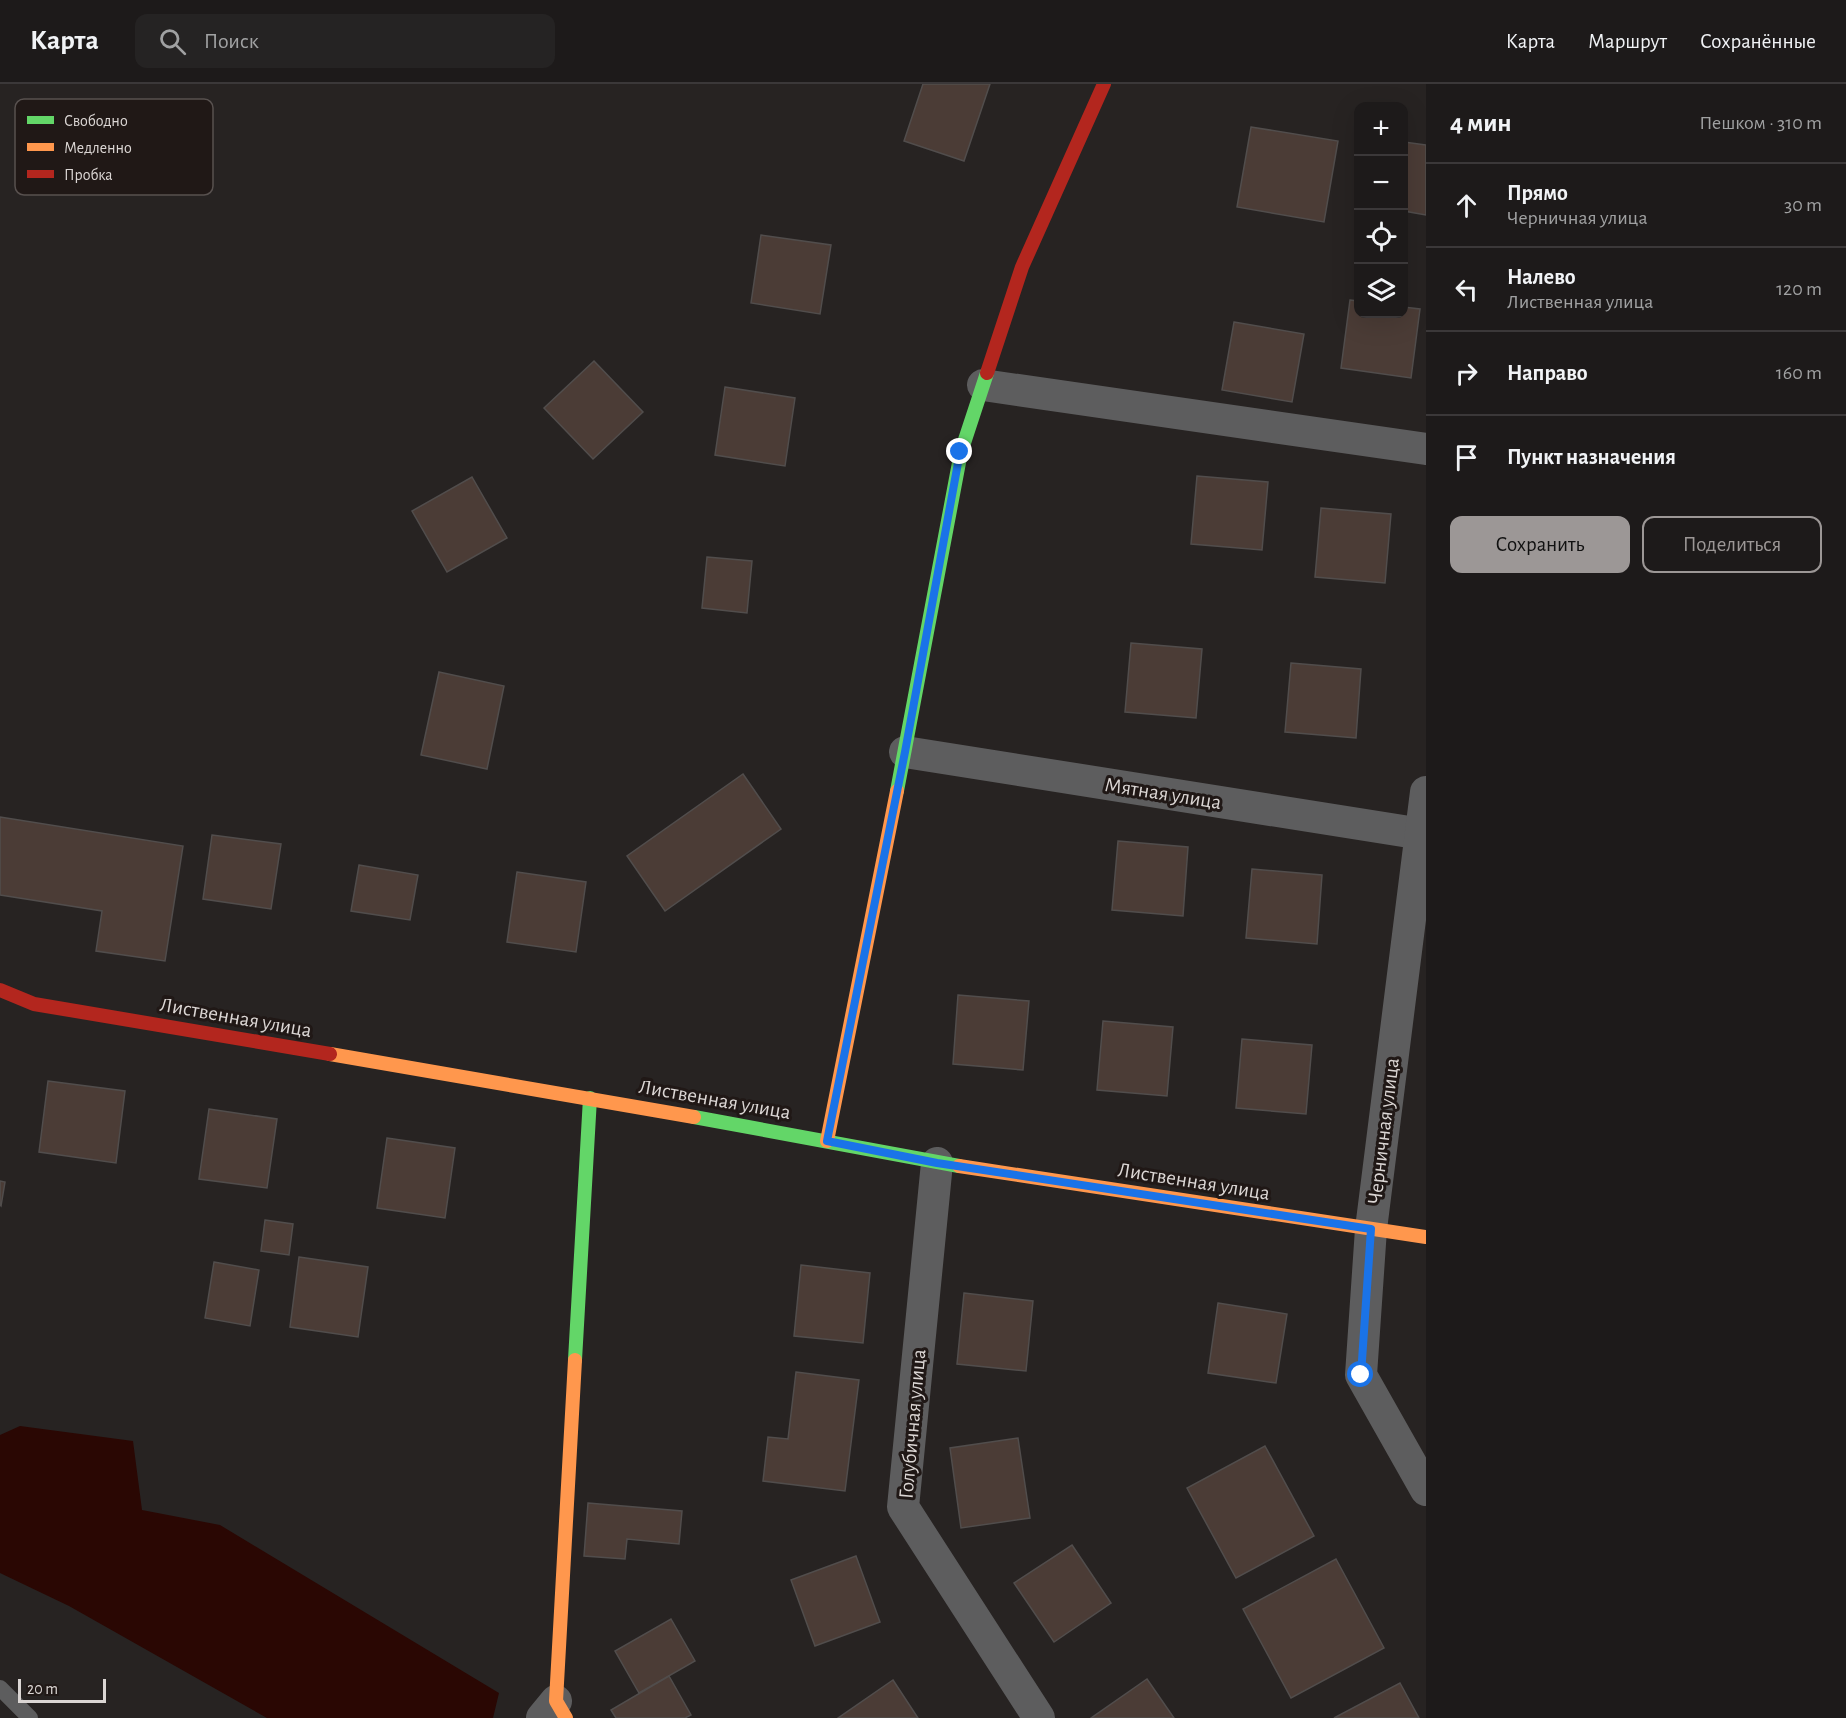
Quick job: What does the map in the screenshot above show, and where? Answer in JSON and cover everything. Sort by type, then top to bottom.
[{"type":"street","points":[[827,1141],[905,752],[960,452],[1022,267],[1104,84]]},
{"type":"street","points":[[983,385],[1426,449]]},
{"type":"street","name":"Мятная улица","points":[[905,752],[1422,834]]},
{"type":"street","name":"Черничная улица","points":[[1426,794],[1371,1229],[1361,1375],[1426,1490]]},
{"type":"street","name":"Лиственная улица","points":[[0,990],[34,1004],[590,1098],[937,1163],[1426,1237]]},
{"type":"street","points":[[555,1712],[590,1098]]},
{"type":"street","name":"Голубичная улица","points":[[937,1163],[903,1507],[1039,1718]]},
{"type":"lane","points":[[0,1688],[30,1718]]},
{"type":"shaded area","points":[[20,1426],[133,1441],[142,1510],[220,1525],[499,1693],[493,1718],[267,1718],[69,1606],[0,1573],[0,1435]]},
{"type":"building","points":[[923,84],[990,84],[964,161],[904,141]]},
{"type":"building","points":[[1251,127],[1338,141],[1324,222],[1237,207]]},
{"type":"building","points":[[1408,143],[1426,145],[1426,215],[1408,212]]},
{"type":"building","points":[[761,235],[831,245],[820,314],[751,303]]},
{"type":"building","points":[[1350,300],[1354,300],[1354,318],[1408,318],[1408,308],[1420,309],[1411,378],[1341,368]]},
{"type":"building","points":[[1234,322],[1304,334],[1292,402],[1222,390]]},
{"type":"building","points":[[594,361],[643,412],[593,459],[544,408]]},
{"type":"building","points":[[725,387],[795,398],[785,466],[715,455]]},
{"type":"building","points":[[1197,476],[1268,482],[1262,550],[1191,544]]},
{"type":"building","points":[[472,477],[507,538],[447,572],[412,511]]},
{"type":"building","points":[[1321,508],[1391,514],[1385,583],[1315,577]]},
{"type":"building","points":[[707,557],[752,561],[747,613],[702,608]]},
{"type":"building","points":[[1131,643],[1202,649],[1196,718],[1125,712]]},
{"type":"building","points":[[1291,663],[1361,669],[1356,738],[1285,732]]},
{"type":"building","points":[[439,672],[504,686],[487,769],[421,755]]},
{"type":"building","points":[[743,774],[781,829],[665,911],[627,856]]},
{"type":"building","points":[[0,817],[183,846],[165,961],[96,951],[102,911],[0,895]]},
{"type":"building","points":[[212,835],[281,844],[271,909],[203,899]]},
{"type":"building","points":[[1118,841],[1188,847],[1183,916],[1112,910]]},
{"type":"building","points":[[359,865],[418,875],[410,920],[351,911]]},
{"type":"building","points":[[1252,869],[1322,875],[1317,944],[1246,938]]},
{"type":"building","points":[[517,872],[586,882],[576,952],[507,942]]},
{"type":"building","points":[[958,995],[1029,1001],[1023,1070],[953,1064]]},
{"type":"building","points":[[1103,1021],[1173,1027],[1167,1096],[1097,1090]]},
{"type":"building","points":[[1242,1039],[1312,1045],[1306,1114],[1236,1108]]},
{"type":"building","points":[[48,1081],[125,1091],[116,1163],[39,1152]]},
{"type":"building","points":[[209,1109],[277,1119],[267,1188],[199,1179]]},
{"type":"building","points":[[387,1138],[455,1148],[445,1218],[377,1208]]},
{"type":"building","points":[[0,1181],[5,1182],[1,1206],[0,1205]]},
{"type":"building","points":[[265,1220],[293,1224],[289,1255],[261,1251]]},
{"type":"building","points":[[299,1257],[368,1267],[358,1337],[290,1327]]},
{"type":"building","points":[[214,1262],[259,1270],[250,1326],[205,1318]]},
{"type":"building","points":[[801,1265],[870,1273],[863,1343],[794,1336]]},
{"type":"building","points":[[964,1293],[1033,1301],[1026,1371],[957,1364]]},
{"type":"building","points":[[1218,1303],[1287,1314],[1276,1383],[1208,1373]]},
{"type":"building","points":[[796,1372],[859,1380],[845,1491],[763,1481],[768,1437],[788,1439]]},
{"type":"building","points":[[1018,1438],[1030,1518],[961,1528],[950,1448]]},
{"type":"building","points":[[1265,1446],[1314,1536],[1236,1578],[1187,1488]]},
{"type":"building","points":[[588,1503],[682,1511],[679,1544],[627,1539],[625,1559],[584,1556]]},
{"type":"building","points":[[1072,1545],[1111,1603],[1054,1642],[1014,1583]]},
{"type":"building","points":[[856,1556],[880,1622],[815,1646],[791,1580]]},
{"type":"building","points":[[1336,1559],[1384,1648],[1291,1698],[1243,1609]]},
{"type":"building","points":[[671,1619],[695,1661],[639,1693],[615,1651]]},
{"type":"building","points":[[669,1676],[691,1715],[685,1718],[616,1718],[611,1710]]},
{"type":"building","points":[[1147,1679],[1174,1718],[1091,1718]]},
{"type":"building","points":[[893,1680],[918,1718],[838,1718]]},
{"type":"building","points":[[1400,1683],[1419,1718],[1334,1718]]},
{"type":"traffic: fast","points":[[897,791],[961,452],[987,373]]},
{"type":"traffic: fast","points":[[575,1360],[590,1098]]},
{"type":"traffic: fast","points":[[694,1117],[959,1166]]},
{"type":"traffic: slow","points":[[827,1141],[897,791]]},
{"type":"traffic: slow","points":[[330,1054],[694,1117]]},
{"type":"traffic: slow","points":[[959,1166],[1426,1237]]},
{"type":"traffic: slow","points":[[566,1718],[556,1701],[575,1360]]},
{"type":"traffic: jam","points":[[987,373],[1022,267],[1104,84]]},
{"type":"traffic: jam","points":[[0,990],[34,1004],[330,1054]]},
{"type":"route","points":[[960,452],[905,752],[827,1141],[937,1163],[1371,1229],[1361,1375]]}]
